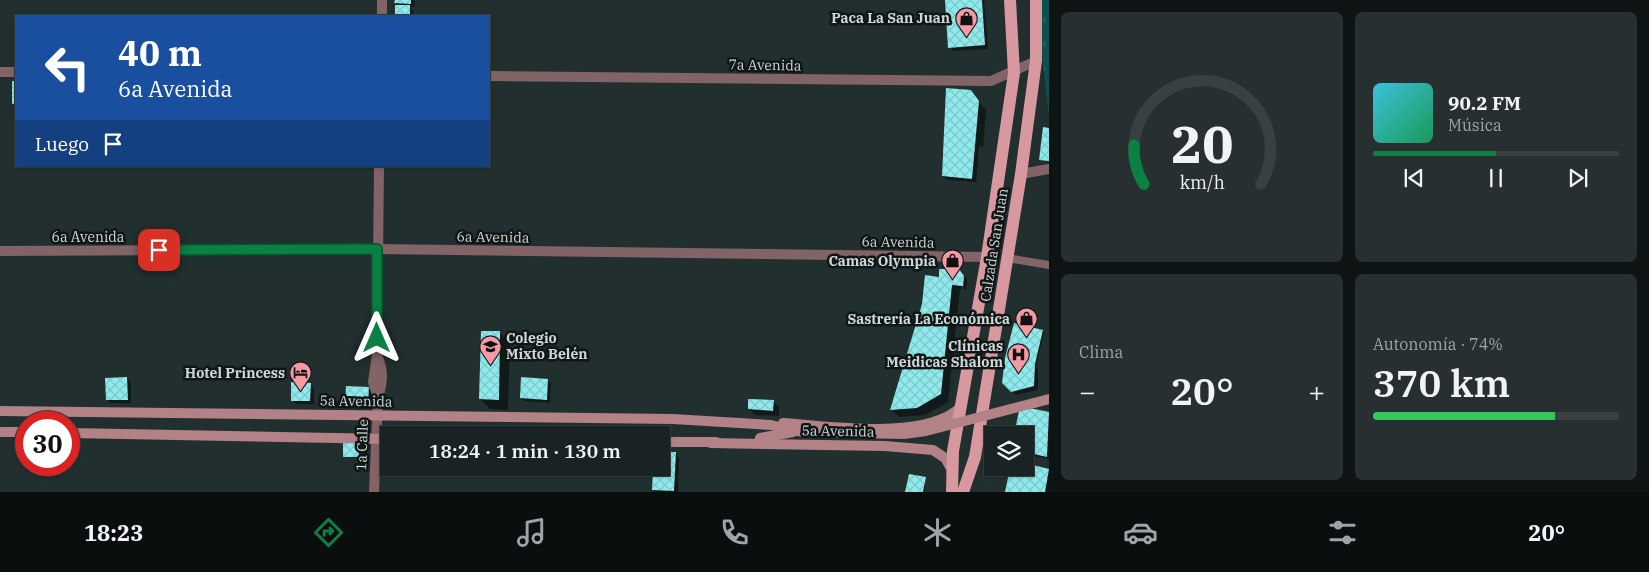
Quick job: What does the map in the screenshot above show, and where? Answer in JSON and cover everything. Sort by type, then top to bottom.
[{"type":"main road","name":"Calzada San Juan","points":[[952,492],[952,472],[960,408],[986,257],[1014,73],[1010,0]]},
{"type":"main road","name":"Calzada San Juan","points":[[963,492],[975,457],[1021,174],[1036,61],[1036,0]]},
{"type":"main road","name":"5a Avenida","points":[[712,420],[771,425],[808,432],[904,434],[926,432],[1049,399]]},
{"type":"main road","name":"5a Avenida","points":[[0,411],[712,420],[897,428],[938,422],[960,408]]},
{"type":"main road","name":"5a Avenida","points":[[710,442],[771,437],[796,431]]},
{"type":"main road","points":[[0,432],[15,432]]},
{"type":"main road","points":[[80,433],[380,438]]},
{"type":"main road","name":"5a Avenida","points":[[670,442],[885,446],[933,450],[945,458],[952,472]]},
{"type":"street","points":[[382,0],[382,15]]},
{"type":"street","name":"7a Avenida","points":[[490,76],[990,81],[1014,73],[1036,61]]},
{"type":"street","points":[[0,72],[15,72]]},
{"type":"street","name":"1a Calle","points":[[374,492],[378,398],[383,383],[383,368],[377,355],[379,167]]},
{"type":"street","points":[[1021,174],[1049,169]]},
{"type":"street","name":"6a Avenida","points":[[0,251],[377,249],[986,257]]},
{"type":"lane","points":[[1007,258],[1049,264]]},
{"type":"green space","points":[[1036,0],[1049,0],[1049,115]]},
{"type":"building","points":[[395,0],[411,0],[411,4],[394,3]]},
{"type":"building","points":[[945,0],[982,0],[985,45],[948,48]]},
{"type":"building","points":[[395,5],[410,5],[410,15],[395,15]]},
{"type":"building","points":[[12,81],[15,81],[15,104],[12,104]]},
{"type":"building","points":[[946,88],[971,90],[979,101],[972,179],[942,176]]},
{"type":"building","points":[[1043,127],[1049,128],[1049,161],[1039,160]]},
{"type":"building","points":[[939,269],[959,269],[964,276],[963,286],[952,285],[941,394],[917,408],[890,410],[922,304],[925,275],[939,277]]},
{"type":"building","points":[[1014,323],[1043,330],[1035,364],[1034,386],[1011,392],[1002,383],[1005,358]]},
{"type":"building","name":"Colegio Mixto Belén","points":[[481,331],[500,331],[499,400],[479,399]]},
{"type":"building","points":[[127,377],[128,400],[106,400],[105,378]]},
{"type":"building","points":[[521,377],[548,379],[547,400],[520,398]]},
{"type":"building","name":"Hotel Princess","points":[[291,382],[311,383],[310,401],[291,401]]},
{"type":"building","points":[[346,386],[369,387],[368,405],[345,404]]},
{"type":"building","points":[[748,399],[774,400],[773,411],[748,409]]},
{"type":"building","points":[[1020,406],[1049,412],[1047,457],[1034,454],[1034,426],[1016,426]]},
{"type":"building","points":[[358,440],[359,457],[343,457],[343,441]]},
{"type":"building","points":[[670,452],[676,452],[674,491],[652,490],[653,476],[670,476]]},
{"type":"building","points":[[1034,465],[1049,469],[1045,492],[1005,492],[1008,476],[1034,476]]},
{"type":"building","points":[[909,474],[926,477],[923,492],[905,492]]},
{"type":"place","name":"Paca La San Juan","points":[[966,37]]},
{"type":"place","name":"Camas Olympia","points":[[952,280]]},
{"type":"place","name":"Sastrería La Económica","points":[[1026,338]]},
{"type":"place","name":"Colegio Mixto Belén","points":[[490,365]]},
{"type":"place","name":"Clínicas Meidicas Shalom","points":[[1019,373]]},
{"type":"place","name":"Hotel Princess","points":[[301,392]]},
{"type":"route","points":[[159,250],[377,249],[377,338]]}]
